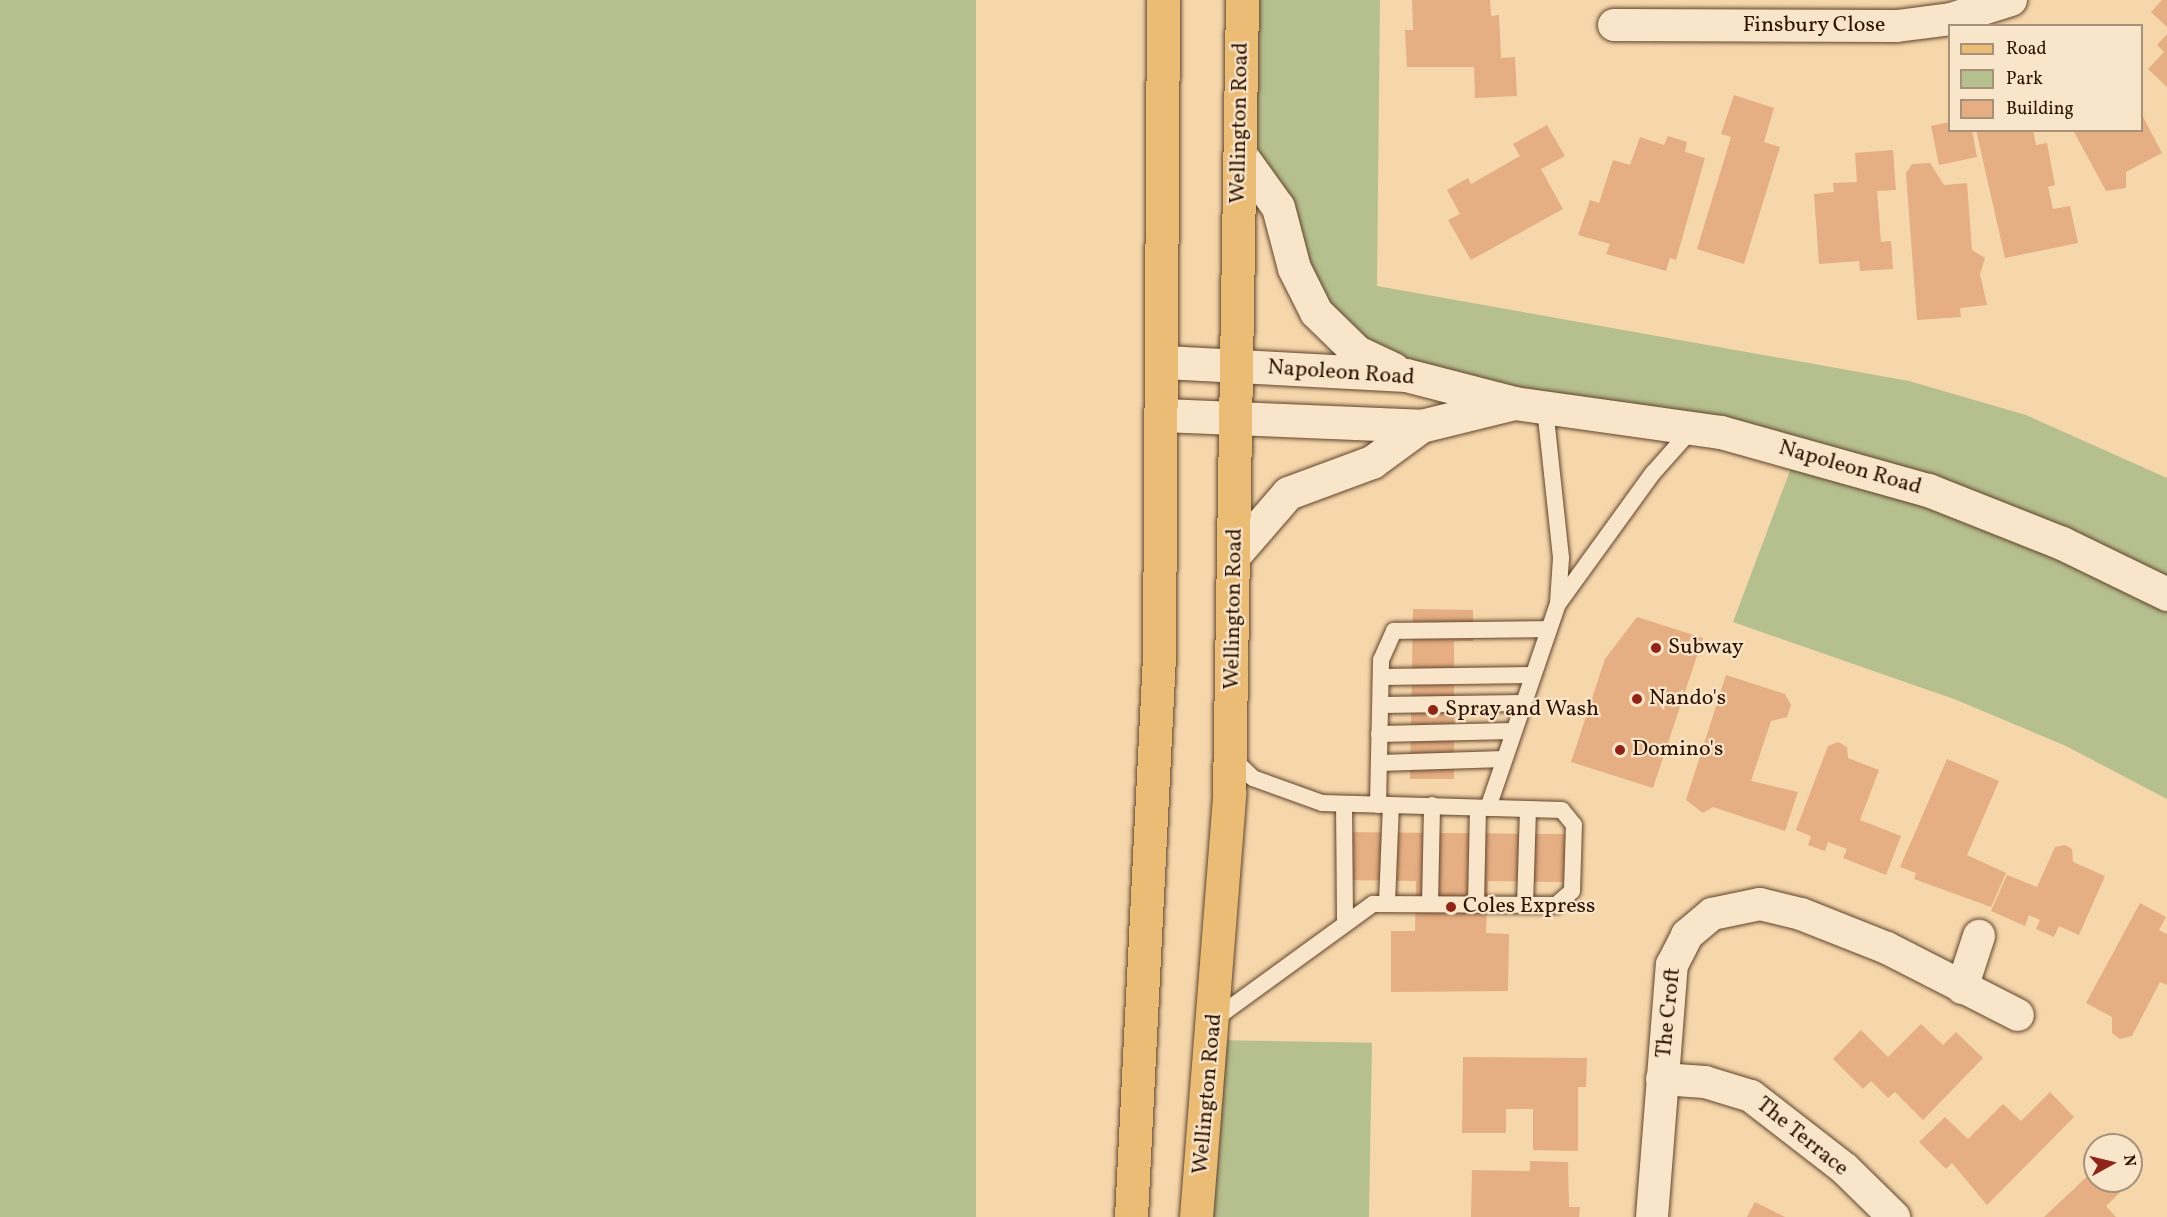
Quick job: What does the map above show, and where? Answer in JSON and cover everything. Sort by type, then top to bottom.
[{"type":"main road","points":[[1131,1217],[1159,656],[1165,363],[1163,0]]},
{"type":"main road","name":"Wellington Road","points":[[1196,1217],[1216,1018],[1230,756],[1236,553],[1242,0]]},
{"type":"main road","points":[[1240,154],[1278,207],[1294,268],[1316,312],[1357,352],[1406,375]]},
{"type":"main road","name":"Napoleon Road","points":[[1165,363],[1406,375],[1529,406],[1694,427],[1860,468],[1928,490],[2062,543],[2167,594]]},
{"type":"main road","name":"Napoleon Road","points":[[1164,415],[1421,426],[1529,406]]},
{"type":"main road","points":[[1236,553],[1288,493],[1372,462],[1421,426]]},
{"type":"street","name":"Finsbury Close","points":[[1614,25],[1897,26],[1952,19],[2011,0]]},
{"type":"street","name":"The Croft","points":[[1652,1217],[1672,965],[1687,935],[1726,908],[1760,904],[1801,914],[1887,948],[2018,1015]]},
{"type":"street","points":[[1962,988],[1979,936]]},
{"type":"street","name":"The Terrace","points":[[1662,1079],[1705,1082],[1751,1096],[1845,1170],[1894,1217]]},
{"type":"lane","points":[[1476,904],[1483,808],[1504,759],[1558,604],[1561,558],[1529,406]]},
{"type":"lane","points":[[1558,604],[1653,473],[1694,427]]},
{"type":"lane","points":[[1387,903],[1384,805],[1379,763],[1381,676],[1386,639],[1402,628],[1549,629]]},
{"type":"lane","points":[[1381,676],[1533,675]]},
{"type":"lane","points":[[1380,705],[1523,703]]},
{"type":"lane","points":[[1379,734],[1514,731]]},
{"type":"lane","points":[[1216,1018],[1345,919],[1372,904],[1556,905],[1572,891],[1571,815],[1528,809],[1322,803],[1275,789],[1253,778],[1230,756]]},
{"type":"lane","points":[[1379,763],[1504,759]]},
{"type":"lane","points":[[1344,804],[1345,919]]},
{"type":"lane","points":[[1430,904],[1432,805]]},
{"type":"lane","points":[[1526,904],[1528,809]]},
{"type":"green space","points":[[0,0],[976,0],[976,1217],[0,1217]]},
{"type":"green space","points":[[1242,0],[1380,0],[1377,286],[1909,381],[2026,415],[2167,478],[2167,799],[2066,746],[1954,699],[1733,622],[1797,452],[1357,352],[1240,154]]},
{"type":"green space","points":[[1213,1040],[1372,1043],[1369,1217],[1210,1217]]},
{"type":"building","points":[[1412,0],[1490,0],[1491,16],[1499,15],[1501,58],[1515,57],[1517,96],[1475,98],[1474,67],[1407,67],[1405,30],[1413,30]]},
{"type":"building","points":[[2162,0],[2167,0],[2167,27],[2151,12]]},
{"type":"building","points":[[2167,34],[2167,87],[2148,69],[2164,52],[2157,45]]},
{"type":"building","points":[[1734,95],[1774,108],[1764,142],[1780,147],[1744,264],[1697,249],[1731,137],[1721,134]]},
{"type":"building","points":[[2143,117],[2162,153],[2126,172],[2126,188],[2106,191],[2074,132],[2143,132]]},
{"type":"building","points":[[1948,122],[1948,132],[1972,132],[1977,157],[1939,165],[1931,126]]},
{"type":"building","points":[[1547,125],[1565,156],[1541,169],[1563,209],[1471,260],[1448,220],[1460,214],[1447,190],[1468,178],[1471,184],[1520,156],[1513,144]]},
{"type":"building","points":[[1976,132],[2033,132],[2036,145],[2047,143],[2055,185],[2048,187],[2053,209],[2070,206],[2078,243],[2005,258]]},
{"type":"building","points":[[1668,136],[1687,142],[1685,152],[1705,158],[1676,260],[1670,258],[1666,271],[1606,254],[1610,244],[1578,235],[1590,200],[1599,203],[1613,160],[1630,165],[1640,137],[1664,145]]},
{"type":"building","points":[[1893,150],[1896,190],[1877,191],[1881,242],[1891,241],[1893,269],[1860,271],[1859,261],[1819,264],[1814,194],[1834,192],[1833,183],[1857,182],[1855,153]]},
{"type":"building","points":[[1930,163],[1944,185],[1967,183],[1972,250],[1985,258],[1980,274],[1987,305],[1960,308],[1961,317],[1917,320],[1906,173],[1912,164]]},
{"type":"building","name":"Spray and Wash","points":[[1413,609],[1473,610],[1473,641],[1454,641],[1454,779],[1410,779]]},
{"type":"building","points":[[1637,617],[1703,638],[1653,788],[1571,762],[1605,659]]},
{"type":"building","points":[[1726,675],[1785,694],[1791,705],[1787,717],[1771,721],[1751,781],[1798,792],[1785,831],[1713,807],[1703,813],[1686,800]]},
{"type":"building","points":[[1838,742],[1847,747],[1848,758],[1879,770],[1860,820],[1901,836],[1886,875],[1843,858],[1847,849],[1828,842],[1825,851],[1808,845],[1811,836],[1796,830],[1828,746]]},
{"type":"building","points":[[1947,759],[1999,781],[1967,855],[2006,873],[1991,907],[1914,879],[1916,873],[1900,867]]},
{"type":"building","name":"Coles Express","points":[[1336,832],[1566,834],[1565,882],[1488,881],[1486,933],[1509,934],[1508,991],[1391,992],[1391,931],[1415,931],[1416,881],[1336,880]]},
{"type":"building","points":[[2065,845],[2072,849],[2073,862],[2105,876],[2079,935],[2059,926],[2054,937],[2036,929],[2040,920],[2029,915],[2025,926],[1991,911],[2007,875],[2037,887],[2055,847]]},
{"type":"building","points":[[2140,903],[2166,917],[2159,930],[2167,934],[2167,985],[2160,982],[2132,1036],[2120,1039],[2112,1033],[2112,1017],[2086,1003]]},
{"type":"building","points":[[1921,1024],[1943,1045],[1956,1032],[1983,1058],[1923,1120],[1895,1092],[1888,1098],[1871,1081],[1863,1089],[1833,1059],[1861,1030],[1888,1057]]},
{"type":"building","points":[[1463,1057],[1587,1058],[1586,1087],[1578,1087],[1578,1151],[1533,1150],[1533,1109],[1506,1109],[1506,1133],[1462,1133]]},
{"type":"building","points":[[2050,1092],[2074,1117],[1987,1205],[1952,1163],[1946,1169],[1919,1142],[1945,1117],[1968,1139],[2003,1104],[2021,1121]]},
{"type":"building","points":[[1530,1161],[1568,1162],[1569,1207],[1580,1207],[1579,1217],[1471,1217],[1472,1170],[1530,1171]]},
{"type":"building","points":[[2083,1180],[2083,1193],[2119,1193],[2106,1206],[2116,1217],[2044,1217]]},
{"type":"building","points":[[1755,1202],[1785,1217],[1747,1217]]},
{"type":"place","name":"Subway","points":[[1656,648]]},
{"type":"place","name":"Nando's","points":[[1637,699]]},
{"type":"place","name":"Spray and Wash","points":[[1433,710]]},
{"type":"place","name":"Domino's","points":[[1620,750]]},
{"type":"place","name":"Coles Express","points":[[1451,907]]}]
